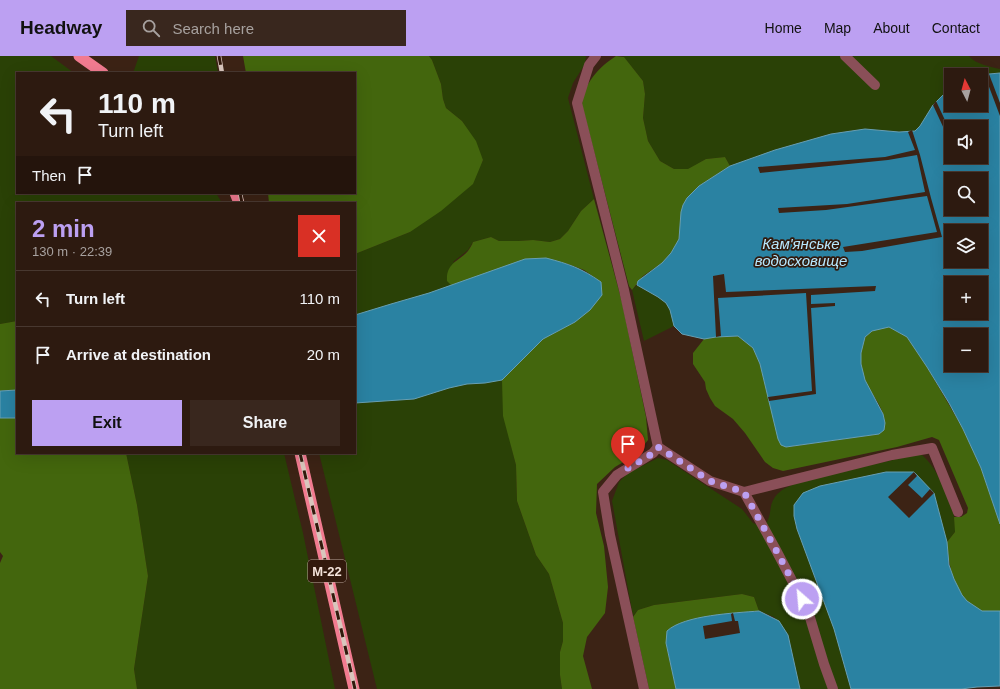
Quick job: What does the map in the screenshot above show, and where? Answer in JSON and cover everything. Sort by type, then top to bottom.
[{"type":"highway","points":[[79,56],[102,72]]},
{"type":"highway","name":"М-22","points":[[300,454],[354,689]]},
{"type":"street","points":[[596,56],[590,66],[577,103],[624,290],[658,447],[710,481],[744,492],[892,455],[932,448],[958,512]]},
{"type":"street","points":[[845,56],[875,85]]},
{"type":"street","points":[[644,689],[610,535],[603,492],[617,475],[652,454],[658,447]]},
{"type":"street","points":[[744,492],[808,611],[833,689]]},
{"type":"green space","points":[[0,56],[51,56],[73,72],[16,72],[16,194],[217,194],[221,202],[16,202],[16,321],[0,324]]},
{"type":"green space","points":[[139,56],[215,56],[218,72],[133,72]]},
{"type":"green space","points":[[243,56],[429,56],[441,84],[446,108],[462,121],[476,141],[483,160],[473,184],[441,211],[410,232],[356,254],[356,202],[269,202],[268,194],[356,194],[356,72],[246,72]]},
{"type":"green space","points":[[429,56],[586,56],[585,64],[573,83],[568,98],[594,199],[581,211],[568,231],[560,239],[550,242],[533,240],[499,241],[491,237],[473,242],[468,250],[453,262],[487,274],[575,322],[543,339],[511,445],[516,465],[517,501],[536,555],[549,574],[563,623],[563,641],[560,652],[560,675],[562,689],[377,689],[319,454],[356,454],[356,254],[410,232],[483,161],[475,141],[462,121],[446,108],[441,84]]},
{"type":"green space","points":[[616,56],[624,57],[643,81],[645,94],[643,118],[648,141],[660,161],[674,169],[688,169],[706,159],[725,157],[730,166],[699,186],[683,205],[679,239],[671,253],[662,263],[643,276],[632,290],[629,286],[582,105],[585,90],[593,77],[604,65]]},
{"type":"green space","points":[[623,56],[969,56],[979,63],[1000,69],[1000,73],[988,74],[988,68],[944,68],[944,94],[933,105],[920,126],[915,131],[899,132],[865,129],[831,134],[775,150],[730,166],[725,157],[706,159],[689,169],[674,169],[660,161],[648,141],[643,118],[645,94],[643,81]]},
{"type":"green space","points":[[594,199],[622,302],[646,417],[648,440],[637,454],[615,467],[597,484],[596,513],[604,546],[608,587],[605,613],[587,637],[583,656],[592,689],[562,689],[560,675],[560,652],[563,641],[563,623],[549,574],[536,555],[517,501],[516,465],[503,416],[502,380],[543,339],[575,322],[601,282],[584,270],[565,263],[487,274],[451,285],[447,281],[447,275],[448,270],[453,263],[468,251],[473,242],[491,237],[499,241],[533,240],[550,242],[560,239],[568,231],[581,211]]},
{"type":"green space","points":[[637,285],[660,298],[668,306],[674,326],[644,341],[632,290]]},
{"type":"green space","points":[[16,321],[16,390],[0,391],[0,324]]},
{"type":"green space","points":[[889,327],[907,337],[927,367],[963,429],[981,468],[1000,524],[1000,611],[983,612],[972,606],[959,591],[955,582],[949,562],[947,542],[955,532],[954,517],[961,517],[967,513],[968,508],[939,440],[932,437],[897,447],[783,471],[773,468],[765,462],[745,433],[733,419],[715,406],[706,389],[705,382],[693,364],[693,353],[704,339],[738,336],[753,348],[760,364],[769,401],[787,447],[879,434],[883,428],[883,414],[865,380],[861,354],[864,341],[871,331]]},
{"type":"green space","points":[[0,418],[16,418],[16,454],[126,454],[137,505],[148,576],[134,669],[137,689],[0,689],[0,563],[3,556],[0,552]]},
{"type":"green space","points":[[126,454],[284,454],[303,533],[335,689],[137,689],[134,669],[148,576],[137,505]]},
{"type":"green space","points":[[914,455],[922,455],[933,467],[942,483],[949,501],[954,516],[955,532],[947,542],[934,493],[913,472],[886,472],[820,486],[794,505],[794,516],[797,529],[834,629],[851,689],[800,689],[788,635],[774,617],[759,611],[754,597],[742,594],[654,605],[638,610],[633,616],[612,501],[619,482],[628,473],[658,458],[667,460],[742,509],[753,523],[758,525],[767,522],[773,501],[783,489],[803,481]]},
{"type":"green space","points":[[742,594],[754,597],[759,611],[731,614],[666,643],[676,689],[649,689],[633,617],[638,610],[654,605]]},
{"type":"water","name":"Кам'янське водосховище","points":[[1000,73],[1000,524],[981,468],[963,429],[949,403],[907,337],[889,327],[872,331],[865,337],[861,353],[861,364],[865,380],[883,414],[885,423],[884,430],[879,434],[786,447],[781,445],[778,439],[760,364],[753,348],[738,336],[704,339],[682,334],[674,326],[670,310],[666,303],[637,285],[638,281],[662,263],[671,253],[679,239],[681,212],[687,198],[699,186],[730,166],[775,150],[831,134],[865,129],[899,132],[915,131],[920,126],[933,105],[944,94],[944,112],[988,112],[988,74]]},
{"type":"water","points":[[546,258],[575,267],[601,282],[602,295],[590,310],[575,322],[543,339],[502,380],[467,384],[414,399],[356,403],[356,315],[429,293],[525,259]]},
{"type":"water","points":[[16,390],[16,418],[0,418],[0,391]]},
{"type":"water","points":[[886,472],[914,472],[934,493],[947,542],[949,565],[962,595],[967,601],[982,611],[1000,611],[1000,686],[961,689],[851,689],[834,629],[797,529],[794,516],[794,505],[803,493],[820,486]]},
{"type":"water","points":[[759,611],[779,621],[788,635],[800,689],[676,689],[666,643],[667,631],[685,621],[697,618]]},
{"type":"pier","points":[[988,74],[1000,103],[1000,116],[988,84]]},
{"type":"pier","points":[[936,101],[945,120],[944,129],[933,105]]},
{"type":"pier","points":[[912,130],[942,237],[862,251],[845,252],[843,247],[937,232],[927,196],[826,210],[779,213],[778,208],[847,204],[925,192],[917,155],[888,160],[760,173],[758,167],[885,157],[915,150],[908,132]]},
{"type":"pier","points":[[724,274],[726,292],[876,286],[875,291],[811,295],[811,304],[835,303],[835,306],[811,308],[816,394],[769,401],[768,397],[812,391],[806,293],[718,298],[721,336],[716,337],[713,276]]},
{"type":"pier","points":[[914,472],[917,476],[908,485],[922,498],[930,489],[934,493],[909,518],[888,497]]},
{"type":"pier","points":[[733,613],[735,621],[738,621],[740,633],[705,639],[703,626],[732,621],[731,614]]},
{"type":"railway","points":[[219,56],[222,72]]},
{"type":"railway","points":[[240,194],[242,202]]},
{"type":"railway","points":[[300,454],[355,689]]},
{"type":"route","points":[[628,468],[652,454],[658,447],[710,481],[744,492],[802,599]]}]
